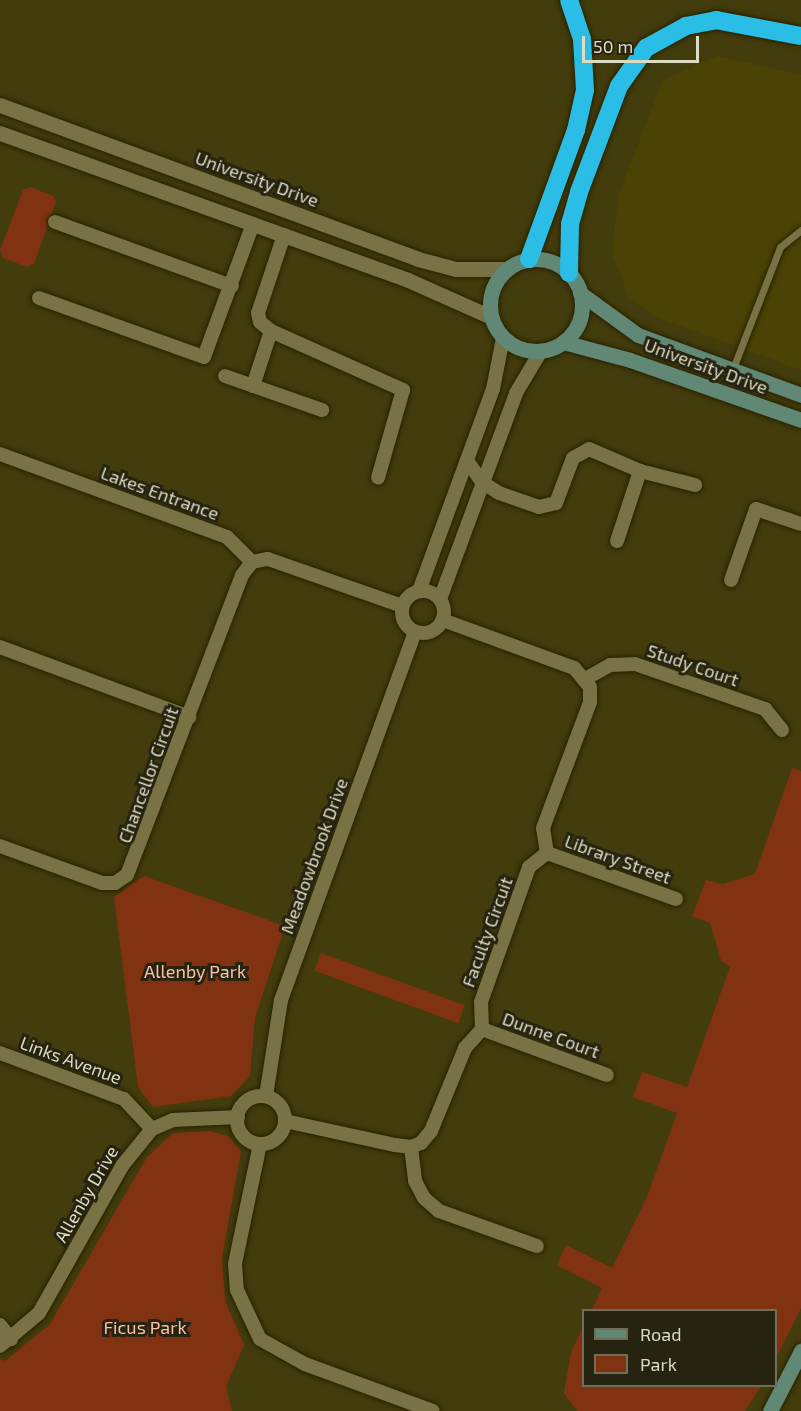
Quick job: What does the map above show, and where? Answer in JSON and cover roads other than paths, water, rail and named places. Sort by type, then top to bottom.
[{"type":"highway","points":[[528,259],[576,130],[585,90],[582,39],[569,0]]},
{"type":"highway","points":[[569,273],[570,224],[579,192],[619,86],[646,48],[673,31],[716,20],[801,36]]},
{"type":"main road","points":[[528,259],[543,259],[569,273],[580,293],[579,320],[563,342],[541,351],[527,350],[503,338],[491,317],[491,291],[505,269],[528,259]]},
{"type":"main road","name":"University Drive","points":[[580,293],[638,334],[801,395]]},
{"type":"main road","name":"University Drive","points":[[563,342],[621,356],[801,420]]},
{"type":"main road","points":[[770,1411],[801,1351]]},
{"type":"street","name":"University Drive","points":[[0,105],[418,259],[456,269],[505,269]]},
{"type":"street","points":[[0,133],[408,280],[491,317]]},
{"type":"street","points":[[55,222],[232,286]]},
{"type":"street","points":[[39,298],[204,357],[253,224]]},
{"type":"street","points":[[284,235],[258,313],[260,322],[271,332],[403,390],[378,478]]},
{"type":"street","points":[[253,386],[271,332]]},
{"type":"street","points":[[402,606],[418,591],[468,462],[494,389],[503,338]]},
{"type":"street","points":[[443,620],[440,599],[482,482],[516,393],[541,351]]},
{"type":"street","points":[[225,376],[322,410]]},
{"type":"street","points":[[468,462],[482,482],[499,493],[548,508],[561,495],[579,451],[589,449],[640,471],[695,485]]},
{"type":"street","name":"Lakes Entrance","points":[[0,454],[227,537],[252,562]]},
{"type":"street","points":[[617,541],[640,471]]},
{"type":"street","points":[[731,580],[756,509],[800,521]]},
{"type":"street","points":[[252,562],[268,559],[402,606]]},
{"type":"street","name":"Chancellor Circuit","points":[[0,846],[102,883],[115,883],[136,860],[242,575],[252,562]]},
{"type":"street","points":[[418,591],[440,599]]},
{"type":"street","points":[[402,606],[403,620],[415,632],[430,632],[443,620]]},
{"type":"street","points":[[443,620],[574,668],[585,679],[590,702],[543,828],[547,853]]},
{"type":"street","name":"Meadowbrook Drive","points":[[266,1096],[281,1000],[415,632]]},
{"type":"street","points":[[0,647],[189,717]]},
{"type":"street","name":"Study Court","points":[[585,679],[610,665],[635,664],[765,709],[782,730]]},
{"type":"street","name":"Library Street","points":[[547,853],[676,899]]},
{"type":"street","name":"Faculty Circuit","points":[[482,1029],[481,1002],[529,867],[547,853]]},
{"type":"street","points":[[411,1147],[431,1131],[465,1048],[482,1029]]},
{"type":"street","name":"Dunne Court","points":[[482,1029],[607,1075]]},
{"type":"street","name":"Links Avenue","points":[[0,1053],[124,1099],[152,1129]]},
{"type":"street","points":[[266,1096],[282,1108],[285,1121],[280,1135],[260,1144],[246,1138],[237,1117],[250,1099],[266,1096]]},
{"type":"street","points":[[152,1129],[173,1120],[237,1117]]},
{"type":"street","points":[[285,1121],[411,1147]]},
{"type":"street","name":"Allenby Drive","points":[[5,1342],[39,1313],[122,1166],[152,1129]]},
{"type":"street","points":[[260,1144],[235,1264],[237,1290],[260,1339],[305,1364],[433,1411]]},
{"type":"street","points":[[411,1147],[415,1181],[424,1198],[439,1211],[537,1246]]},
{"type":"street","points":[[0,1325],[5,1342]]},
{"type":"lane","points":[[732,371],[780,247],[801,230]]},
{"type":"park label","name":"Allenby Park","points":[[195,971]]},
{"type":"park label","name":"Ficus Park","points":[[145,1327]]}]
